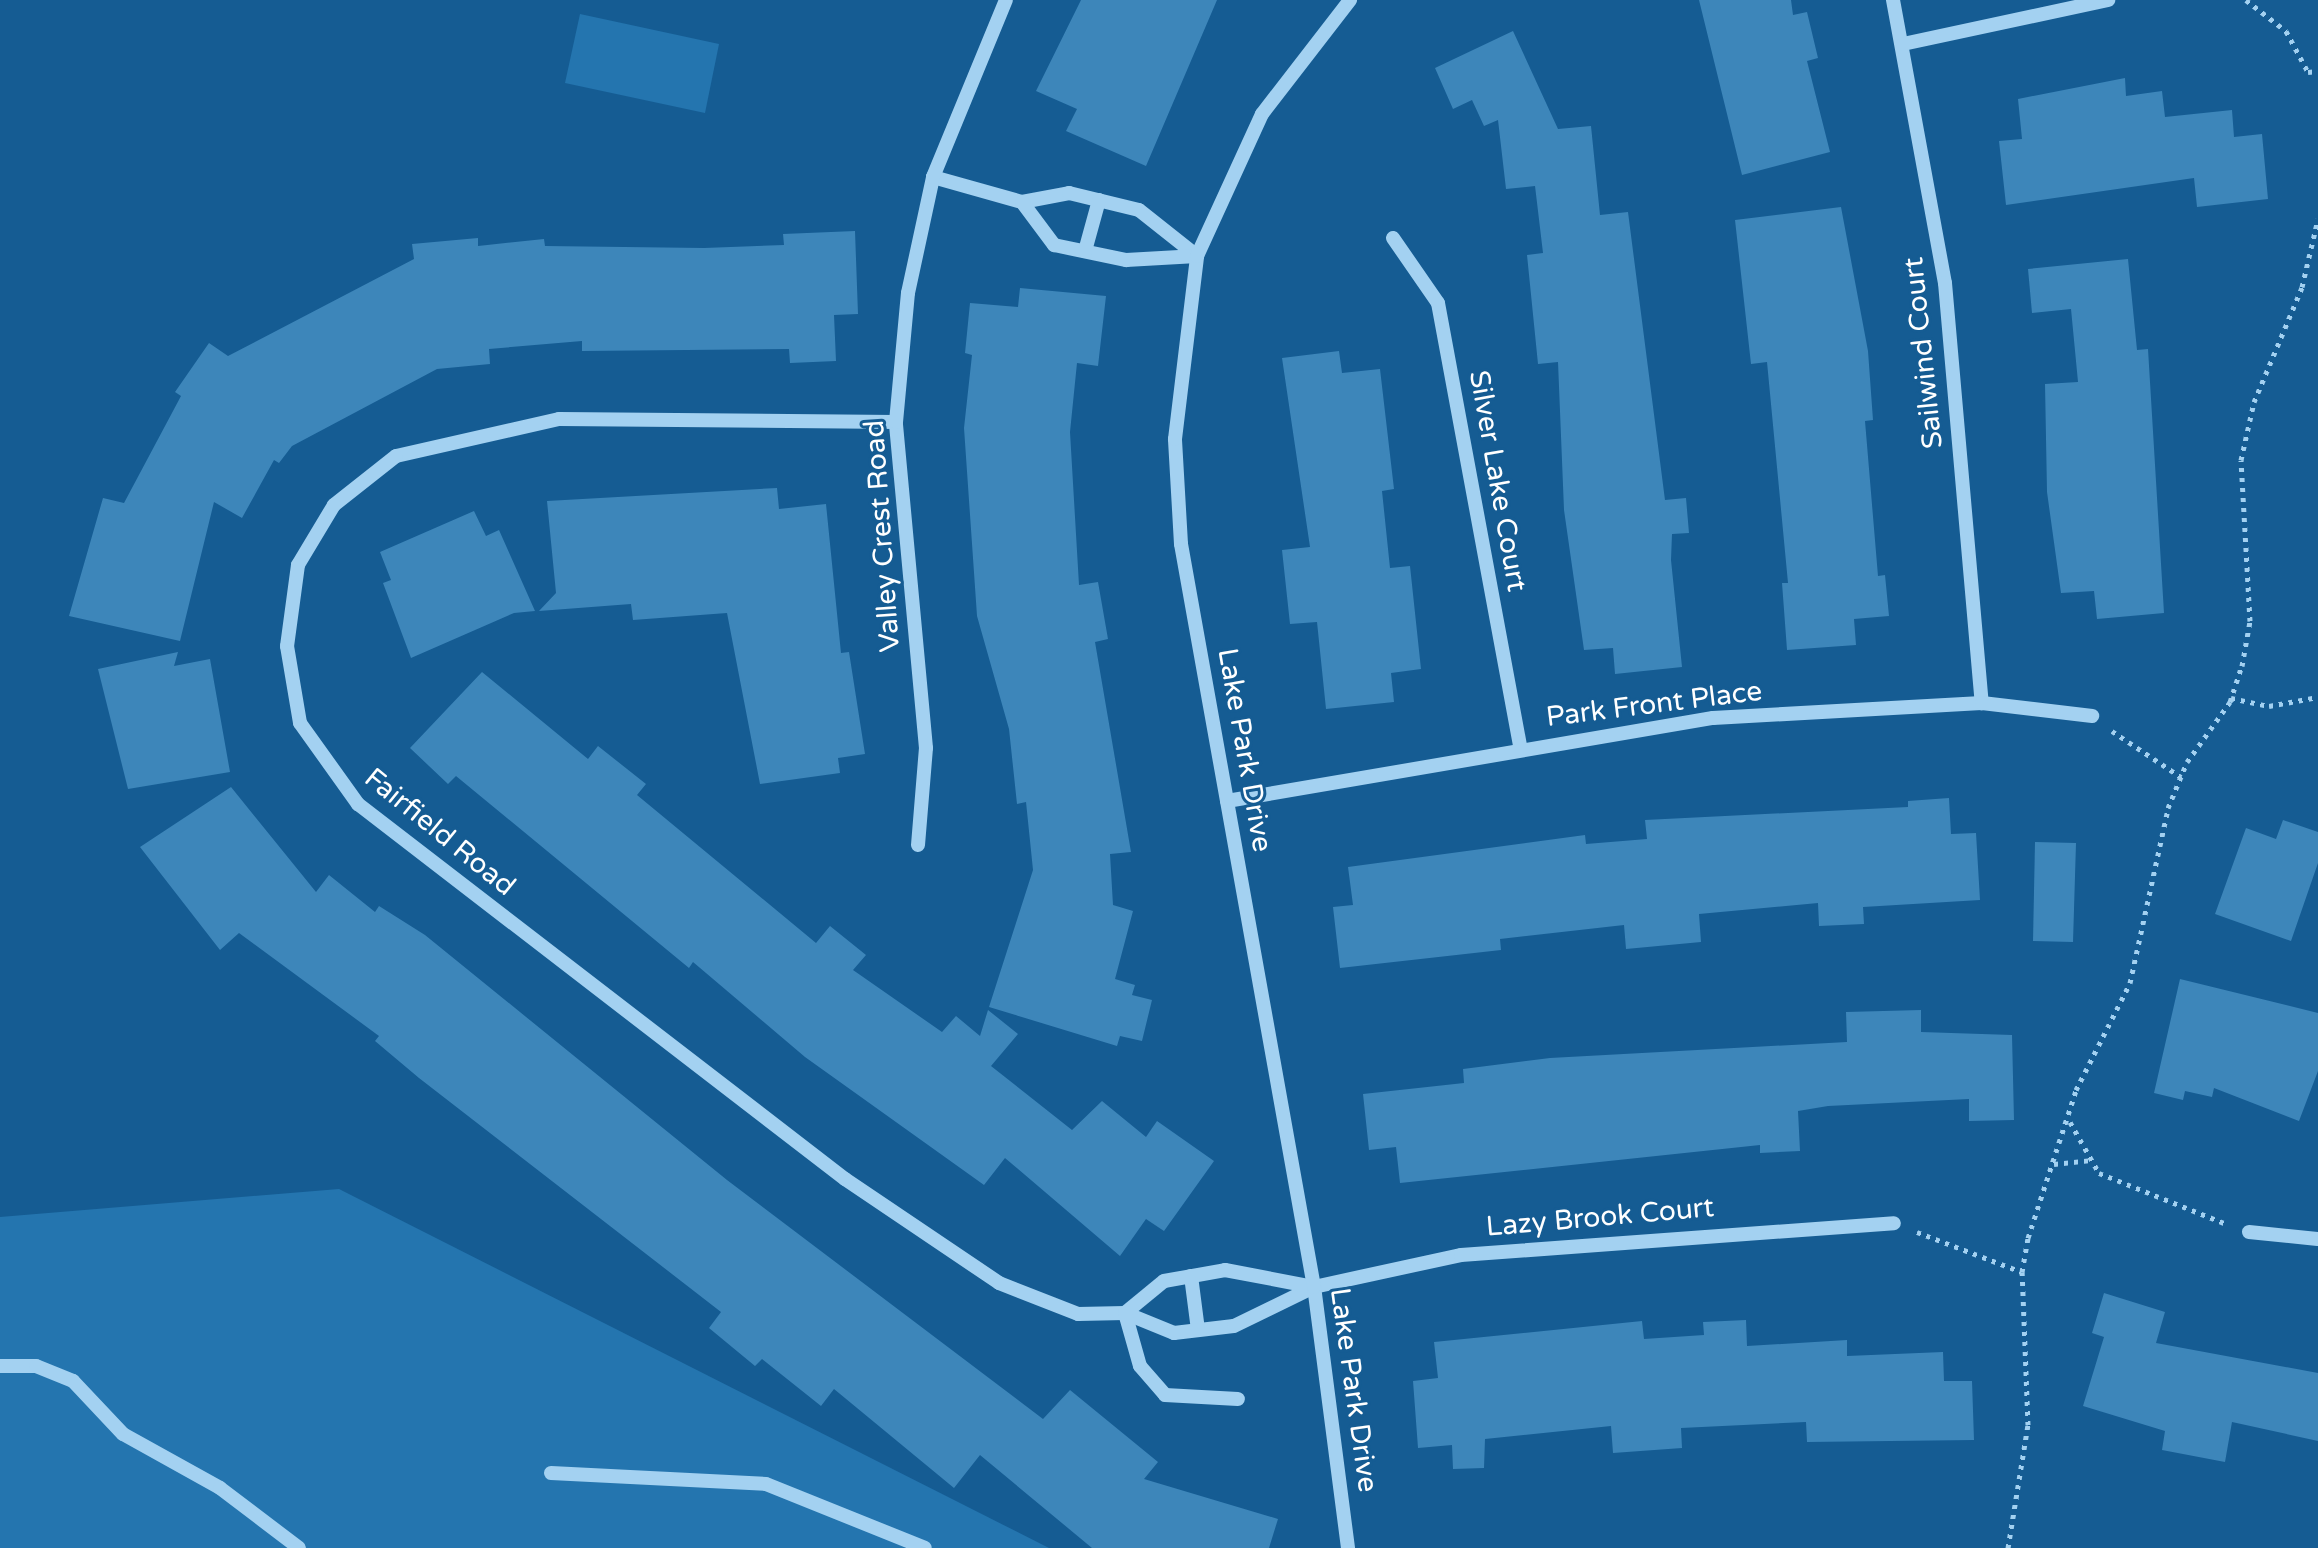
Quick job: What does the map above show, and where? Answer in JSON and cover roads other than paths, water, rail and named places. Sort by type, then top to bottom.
[{"type":"street","name":"Valley Crest Road","points":[[918,845],[926,748],[896,422],[908,293],[933,177],[1006,0]]},
{"type":"street","name":"Lake Park Drive","points":[[1348,1548],[1314,1287],[1181,544],[1175,439],[1197,256],[1262,114],[1350,0]]},
{"type":"street","name":"Sailwind Court","points":[[1893,0],[1945,283],[1982,703]]},
{"type":"street","points":[[1903,44],[2108,0]]},
{"type":"street","points":[[933,177],[1022,202],[1069,193],[1139,210],[1197,256]]},
{"type":"street","points":[[1085,251],[1099,200]]},
{"type":"street","points":[[1022,202],[1054,245],[1126,260],[1197,256]]},
{"type":"street","name":"Silver Lake Court","points":[[1393,238],[1438,303],[1520,746]]},
{"type":"street","name":"Fairfield Road","points":[[896,422],[559,419],[396,456],[334,505],[298,565],[287,646],[300,723],[358,804],[845,1179],[999,1283],[1078,1314],[1125,1313],[1174,1333],[1234,1326],[1314,1287]]},
{"type":"street","name":"Park Front Place","points":[[1227,801],[1520,746],[1713,718],[1982,703],[2092,716]]},
{"type":"street","name":"Lazy Brook Court","points":[[1314,1287],[1461,1255],[1894,1223]]},
{"type":"street","points":[[2249,1232],[2318,1239]]},
{"type":"street","points":[[1238,1399],[1165,1395],[1140,1366],[1125,1313],[1164,1281],[1225,1270],[1314,1287]]},
{"type":"street","points":[[1191,1276],[1198,1330]]},
{"type":"street","points":[[0,1366],[36,1366],[73,1381],[123,1434],[220,1488],[299,1548]]},
{"type":"street","points":[[551,1473],[766,1484],[925,1548]]}]
